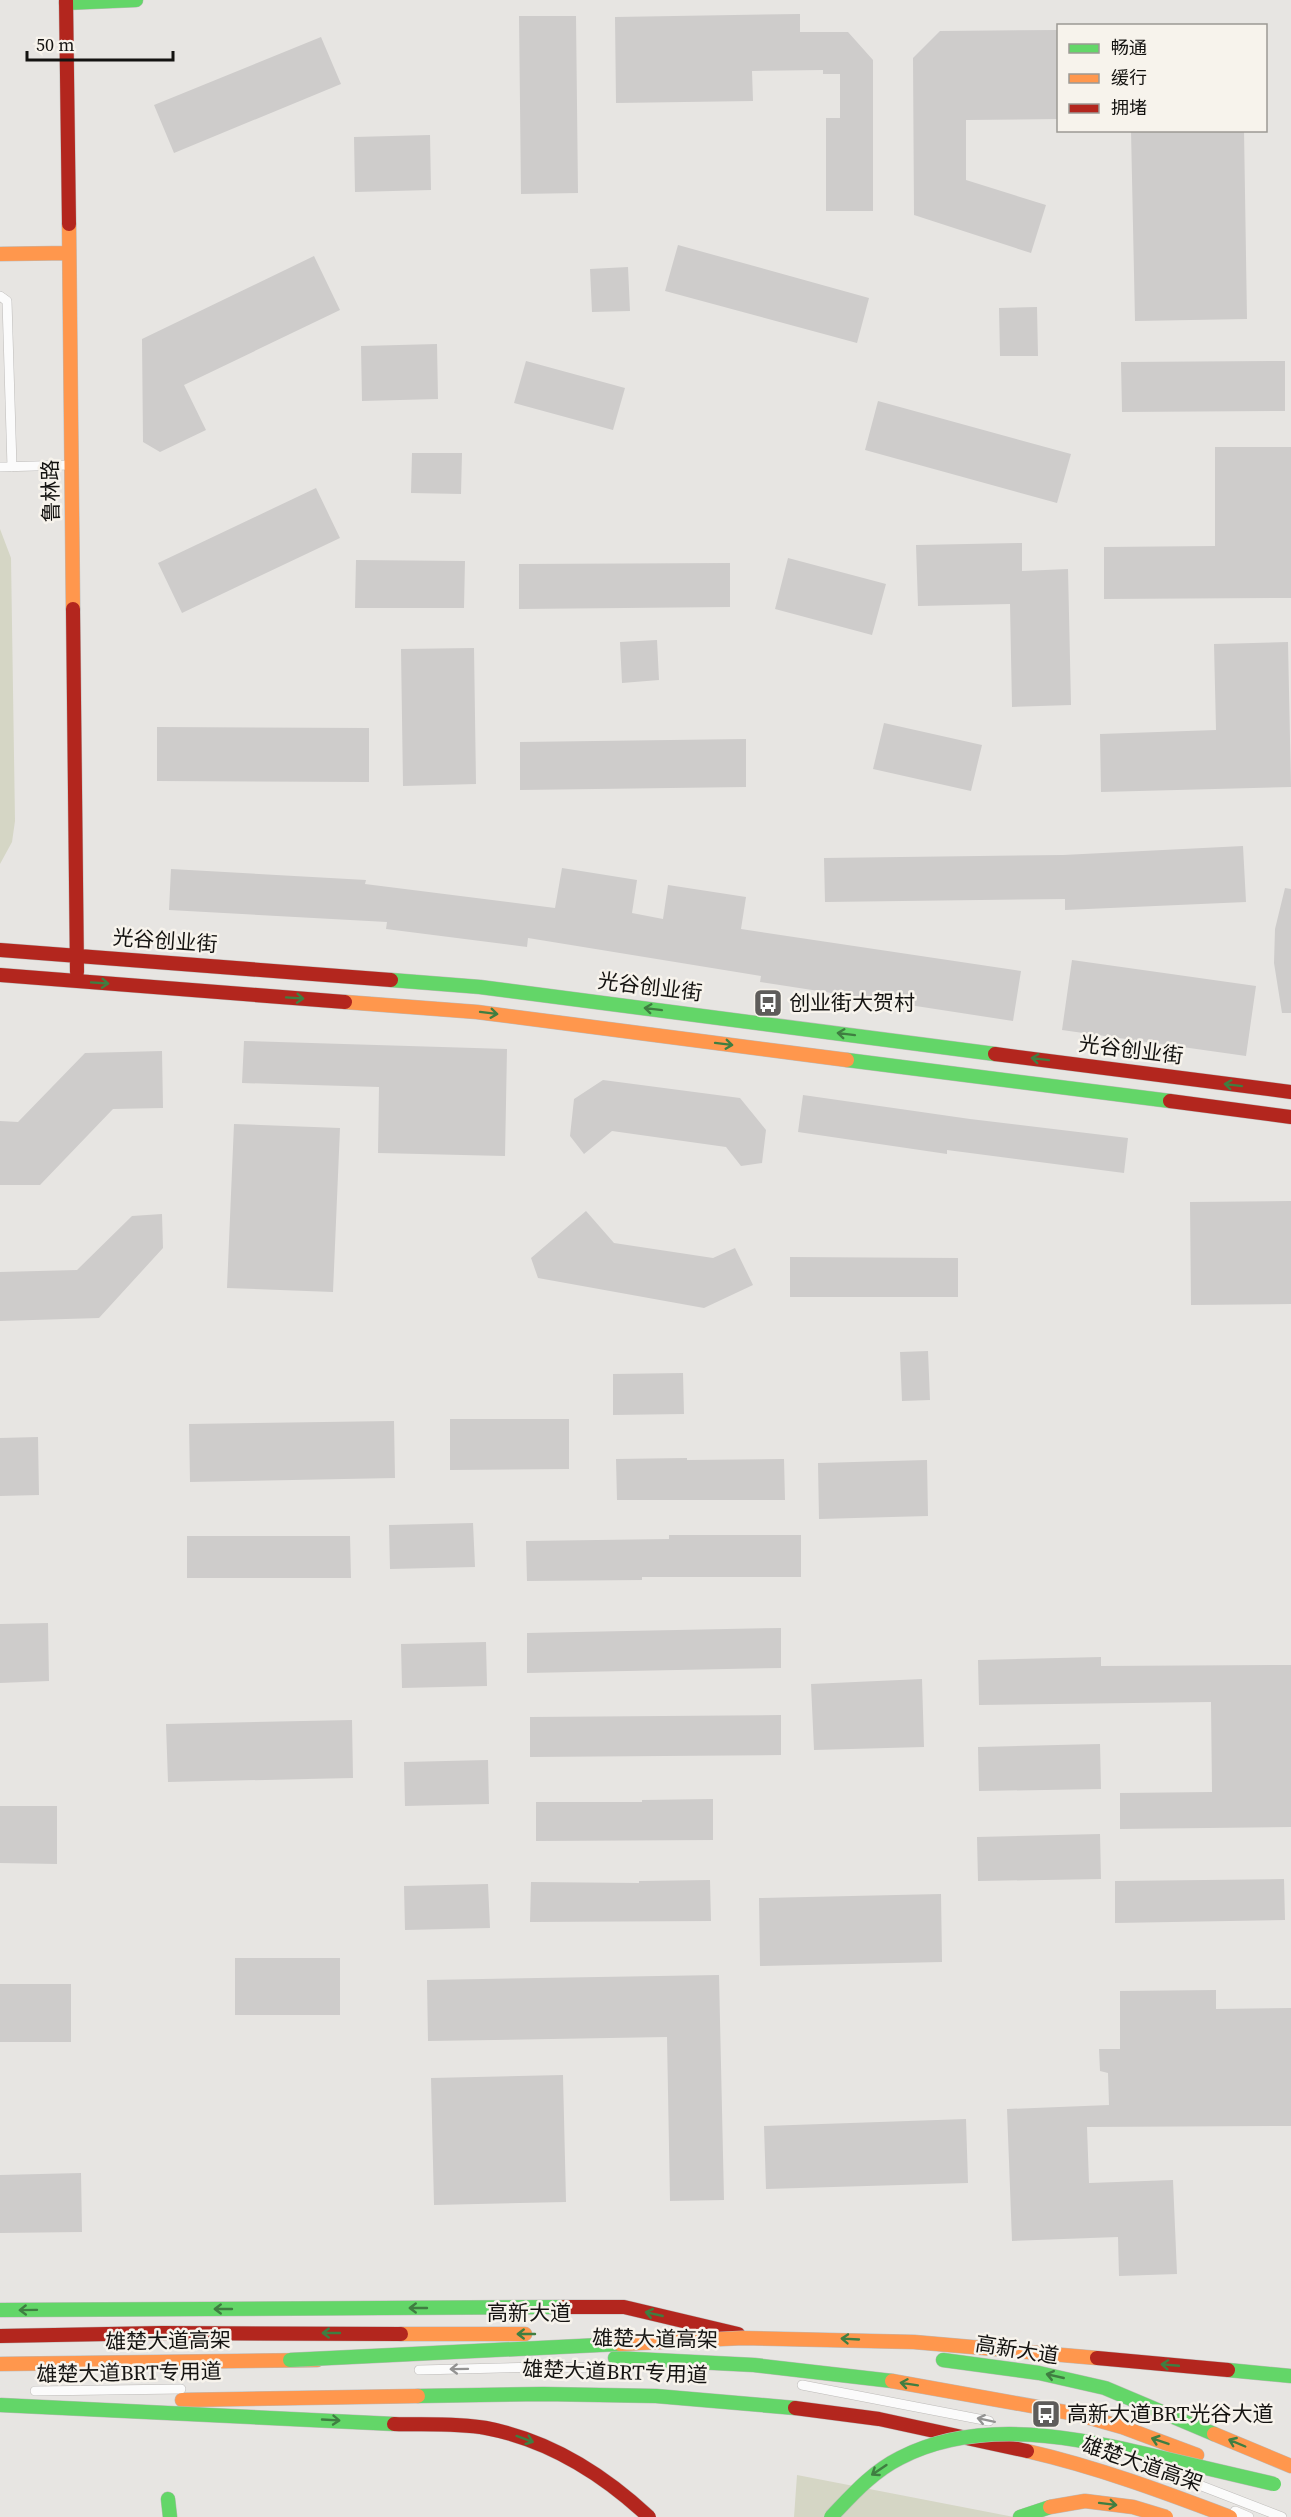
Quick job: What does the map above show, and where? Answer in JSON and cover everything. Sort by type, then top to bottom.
[{"type":"main road","points":[[66,2],[136,0]]},
{"type":"main road","name":"鲁林路","points":[[66,2],[77,981]]},
{"type":"main road","points":[[0,254],[69,253]]},
{"type":"main road","name":"光谷创业街","points":[[0,950],[480,987],[1291,1092]]},
{"type":"main road","points":[[0,975],[477,1012],[1291,1117]]},
{"type":"main road","points":[[0,2310],[624,2307],[793,2346]]},
{"type":"main road","name":"高新大道","points":[[0,2336],[162,2333],[623,2334],[886,2355]]},
{"type":"main road","points":[[290,2360],[743,2338],[914,2342],[1291,2376]]},
{"type":"main road","name":"雄楚大道高架","points":[[0,2364],[635,2358],[694,2359],[792,2367],[938,2389],[1078,2415],[1173,2446],[1278,2486],[1064,2436],[1013,2432],[972,2434],[931,2444],[898,2457],[847,2496],[831,2517]]},
{"type":"main road","name":"高新大道","points":[[932,2359],[1039,2373],[1105,2388],[1291,2466]]},
{"type":"main road","points":[[1228,2370],[1291,2366]]},
{"type":"main road","name":"雄楚大道高架","points":[[0,2403],[543,2394],[656,2396],[724,2401],[879,2419],[1058,2457],[1165,2492],[1230,2517]]},
{"type":"main road","points":[[0,2403],[484,2428],[514,2435],[572,2458],[607,2479],[649,2517]]},
{"type":"main road","points":[[0,2411],[655,2405],[723,2410],[922,2437],[1055,2469],[1153,2500],[1194,2517]]},
{"type":"main road","points":[[168,2499],[170,2517]]},
{"type":"main road","points":[[1020,2517],[1050,2507],[1085,2502],[1133,2507],[1166,2517]]},
{"type":"lane","points":[[0,296],[7,301],[12,466]]},
{"type":"lane","points":[[0,467],[71,465]]},
{"type":"lane","name":"雄楚大道BRT专用道","points":[[406,2370],[542,2367],[678,2372]]},
{"type":"lane","name":"雄楚大道BRT专用道","points":[[0,2374],[233,2372]]},
{"type":"lane","name":"雄楚大道BRT专用道","points":[[316,2387],[544,2384],[643,2386],[800,2400],[912,2419],[1033,2446],[1170,2487],[1250,2517]]},
{"type":"lane","points":[[789,2384],[1043,2433],[1140,2464]]},
{"type":"lane","name":"雄楚大道BRT专用道","points":[[24,2391],[188,2389]]},
{"type":"lane","points":[[1174,2475],[1282,2517]]},
{"type":"green space","points":[[0,529],[11,558],[15,821],[12,842],[0,864]]},
{"type":"green space","points":[[797,2475],[1014,2517],[794,2517]]},
{"type":"building","points":[[800,14],[800,32],[848,32],[873,60],[873,211],[826,211],[826,118],[840,118],[840,74],[823,74],[823,70],[752,71],[753,101],[616,103],[615,17]]},
{"type":"building","points":[[519,16],[576,16],[578,193],[521,194]]},
{"type":"building","points":[[1057,30],[1057,119],[966,120],[966,180],[1046,205],[1031,253],[914,215],[913,58],[940,31]]},
{"type":"building","points":[[321,37],[341,84],[174,153],[154,105]]},
{"type":"building","points":[[1131,132],[1244,132],[1247,319],[1135,321]]},
{"type":"building","points":[[430,135],[431,190],[355,192],[354,137]]},
{"type":"building","points":[[678,245],[869,298],[857,343],[665,291]]},
{"type":"building","points":[[314,256],[340,310],[184,385],[206,430],[160,452],[143,442],[142,339]]},
{"type":"building","points":[[628,267],[630,311],[592,312],[590,269]]},
{"type":"building","points":[[1037,307],[1038,356],[1000,356],[999,308]]},
{"type":"building","points":[[437,344],[438,399],[362,401],[361,346]]},
{"type":"building","points":[[526,361],[625,388],[613,430],[514,403]]},
{"type":"building","points":[[1285,361],[1285,411],[1122,412],[1121,362]]},
{"type":"building","points":[[878,401],[1071,454],[1057,503],[865,450]]},
{"type":"building","points":[[1215,447],[1291,447],[1291,598],[1104,599],[1104,547],[1215,546]]},
{"type":"building","points":[[412,453],[462,453],[461,494],[411,493]]},
{"type":"building","points":[[316,488],[340,538],[182,613],[158,563]]},
{"type":"building","points":[[1022,543],[1022,571],[1068,569],[1071,705],[1012,707],[1010,604],[918,606],[916,545]]},
{"type":"building","points":[[788,558],[886,584],[872,635],[775,609]]},
{"type":"building","points":[[356,560],[465,561],[464,608],[355,608]]},
{"type":"building","points":[[730,563],[730,607],[519,609],[519,564]]},
{"type":"building","points":[[657,640],[659,680],[622,683],[620,642]]},
{"type":"building","points":[[1288,642],[1291,787],[1101,792],[1100,734],[1216,730],[1214,644]]},
{"type":"building","points":[[474,648],[476,784],[403,786],[401,649]]},
{"type":"building","points":[[884,723],[982,745],[971,791],[873,769]]},
{"type":"building","points":[[157,727],[369,728],[369,782],[157,781]]},
{"type":"building","points":[[746,739],[746,787],[520,790],[520,742]]},
{"type":"building","points":[[1243,846],[1246,902],[1065,910],[1065,899],[825,902],[824,858],[1063,855]]},
{"type":"building","points":[[562,868],[637,880],[632,913],[663,919],[668,885],[746,897],[741,929],[1021,971],[1013,1021],[760,982],[761,976],[528,938],[527,947],[386,929],[387,922],[169,910],[171,869],[366,880],[365,884],[555,908]]},
{"type":"building","points":[[1285,888],[1291,889],[1291,1013],[1282,1013],[1274,963],[1275,929]]},
{"type":"building","points":[[1072,960],[1256,986],[1246,1056],[1062,1030]]},
{"type":"building","points":[[244,1041],[507,1049],[505,1156],[378,1153],[379,1087],[242,1083]]},
{"type":"building","points":[[162,1051],[163,1108],[113,1109],[40,1185],[0,1185],[0,1121],[18,1122],[85,1053]]},
{"type":"building","points":[[603,1080],[740,1098],[766,1130],[762,1163],[741,1166],[726,1147],[612,1131],[584,1154],[570,1136],[574,1099]]},
{"type":"building","points":[[803,1095],[970,1119],[1128,1138],[1124,1173],[947,1150],[947,1154],[798,1132]]},
{"type":"building","points":[[234,1124],[340,1128],[333,1292],[227,1288]]},
{"type":"building","points":[[1291,1201],[1291,1304],[1191,1305],[1190,1202]]},
{"type":"building","points":[[586,1211],[614,1243],[713,1258],[735,1248],[753,1285],[704,1308],[538,1278],[531,1258]]},
{"type":"building","points":[[162,1214],[163,1248],[99,1318],[0,1321],[0,1272],[77,1270],[132,1216]]},
{"type":"building","points":[[790,1257],[958,1258],[958,1297],[790,1297]]},
{"type":"building","points":[[928,1351],[930,1400],[902,1401],[900,1352]]},
{"type":"building","points":[[683,1373],[684,1414],[613,1415],[613,1374]]},
{"type":"building","points":[[450,1419],[569,1419],[569,1469],[450,1470]]},
{"type":"building","points":[[394,1421],[395,1478],[190,1482],[189,1424]]},
{"type":"building","points":[[38,1437],[39,1495],[0,1496],[0,1438]]},
{"type":"building","points":[[687,1458],[687,1460],[784,1459],[785,1500],[617,1500],[616,1459]]},
{"type":"building","points":[[927,1460],[928,1516],[819,1519],[818,1463]]},
{"type":"building","points":[[473,1523],[475,1567],[390,1569],[389,1525]]},
{"type":"building","points":[[669,1535],[801,1535],[801,1577],[642,1577],[642,1580],[527,1581],[526,1541],[669,1539]]},
{"type":"building","points":[[187,1536],[350,1536],[351,1578],[187,1578]]},
{"type":"building","points":[[48,1623],[49,1681],[0,1683],[0,1624]]},
{"type":"building","points":[[781,1628],[781,1668],[527,1673],[527,1633]]},
{"type":"building","points":[[486,1642],[487,1686],[402,1688],[401,1644]]},
{"type":"building","points":[[1101,1657],[1101,1666],[1291,1665],[1291,1827],[1120,1829],[1120,1793],[1212,1792],[1211,1702],[979,1705],[978,1660]]},
{"type":"building","points":[[922,1679],[924,1747],[814,1750],[811,1684]]},
{"type":"building","points":[[781,1715],[781,1755],[530,1757],[530,1717]]},
{"type":"building","points":[[352,1720],[353,1778],[168,1782],[166,1724]]},
{"type":"building","points":[[1100,1744],[1101,1789],[979,1791],[978,1747]]},
{"type":"building","points":[[488,1760],[489,1804],[405,1806],[404,1762]]},
{"type":"building","points":[[713,1799],[713,1840],[536,1841],[536,1802]]},
{"type":"building","points":[[0,1806],[57,1806],[57,1864],[0,1863]]},
{"type":"building","points":[[1100,1834],[1101,1879],[978,1881],[977,1837]]},
{"type":"building","points":[[1284,1879],[1285,1920],[1115,1923],[1115,1881]]},
{"type":"building","points":[[710,1880],[711,1921],[530,1922],[531,1882],[639,1883],[639,1881]]},
{"type":"building","points":[[488,1884],[490,1928],[405,1930],[404,1886]]},
{"type":"building","points":[[941,1894],[942,1962],[760,1966],[759,1898]]},
{"type":"building","points":[[235,1958],[340,1958],[340,2015],[235,2015]]},
{"type":"building","points":[[719,1975],[724,2200],[670,2201],[667,2037],[428,2041],[427,1980]]},
{"type":"building","points":[[0,1984],[71,1984],[71,2042],[0,2042]]},
{"type":"building","points":[[1216,1990],[1216,2009],[1291,2008],[1291,2126],[1087,2127],[1089,2183],[1173,2180],[1177,2274],[1119,2276],[1118,2237],[1012,2241],[1007,2109],[1109,2105],[1108,2073],[1100,2071],[1099,2049],[1120,2049],[1120,1991]]},
{"type":"building","points":[[563,2075],[566,2202],[434,2205],[431,2078]]},
{"type":"building","points":[[966,2119],[968,2183],[766,2189],[764,2126]]},
{"type":"building","points":[[81,2173],[82,2232],[0,2233],[0,2175]]},
{"type":"traffic: fast","points":[[66,3],[136,0]]},
{"type":"traffic: fast","points":[[391,980],[480,987],[995,1054]]},
{"type":"traffic: fast","points":[[847,1060],[1170,1101]]},
{"type":"traffic: fast","points":[[0,2310],[564,2307]]},
{"type":"traffic: fast","points":[[290,2360],[620,2344]]},
{"type":"traffic: fast","points":[[615,2358],[754,2365],[892,2381]]},
{"type":"traffic: fast","points":[[943,2360],[1039,2373],[1105,2388],[1214,2434]]},
{"type":"traffic: fast","points":[[1228,2370],[1291,2376]]},
{"type":"traffic: fast","points":[[418,2396],[543,2394],[656,2396],[795,2408]]},
{"type":"traffic: fast","points":[[0,2405],[394,2424]]},
{"type":"traffic: fast","points":[[831,2517],[871,2477],[900,2458],[931,2445],[964,2437],[997,2434],[1064,2438],[1098,2444],[1274,2484]]},
{"type":"traffic: fast","points":[[168,2499],[170,2517]]},
{"type":"traffic: fast","points":[[1020,2517],[1050,2507]]},
{"type":"traffic: slow","points":[[69,224],[73,609]]},
{"type":"traffic: slow","points":[[0,254],[69,253]]},
{"type":"traffic: slow","points":[[345,1002],[477,1012],[847,1060]]},
{"type":"traffic: slow","points":[[401,2334],[525,2334]]},
{"type":"traffic: slow","points":[[620,2344],[743,2338],[914,2342],[1097,2358]]},
{"type":"traffic: slow","points":[[0,2364],[317,2360]]},
{"type":"traffic: slow","points":[[892,2381],[1076,2414],[1122,2427],[1197,2455]]},
{"type":"traffic: slow","points":[[182,2400],[418,2396]]},
{"type":"traffic: slow","points":[[1214,2434],[1291,2466]]},
{"type":"traffic: slow","points":[[1027,2451],[1105,2472],[1230,2517]]},
{"type":"traffic: slow","points":[[1050,2507],[1085,2501],[1133,2507],[1166,2517]]},
{"type":"traffic: jam","points":[[66,0],[69,224]]},
{"type":"traffic: jam","points":[[73,609],[77,972]]},
{"type":"traffic: jam","points":[[0,950],[391,980]]},
{"type":"traffic: jam","points":[[0,975],[345,1002]]},
{"type":"traffic: jam","points":[[995,1054],[1291,1092]]},
{"type":"traffic: jam","points":[[1170,1101],[1291,1117]]},
{"type":"traffic: jam","points":[[564,2307],[624,2307],[738,2334]]},
{"type":"traffic: jam","points":[[0,2336],[162,2333],[401,2334]]},
{"type":"traffic: jam","points":[[1097,2358],[1228,2370]]},
{"type":"traffic: jam","points":[[795,2408],[879,2419],[1027,2451]]},
{"type":"traffic: jam","points":[[394,2424],[475,2426],[532,2441],[594,2473],[649,2517]]},
{"type":"place","name":"创业街大贺村","points":[[768,1003]]},
{"type":"place","name":"高新大道BRT光谷大道","points":[[1046,2414]]}]
